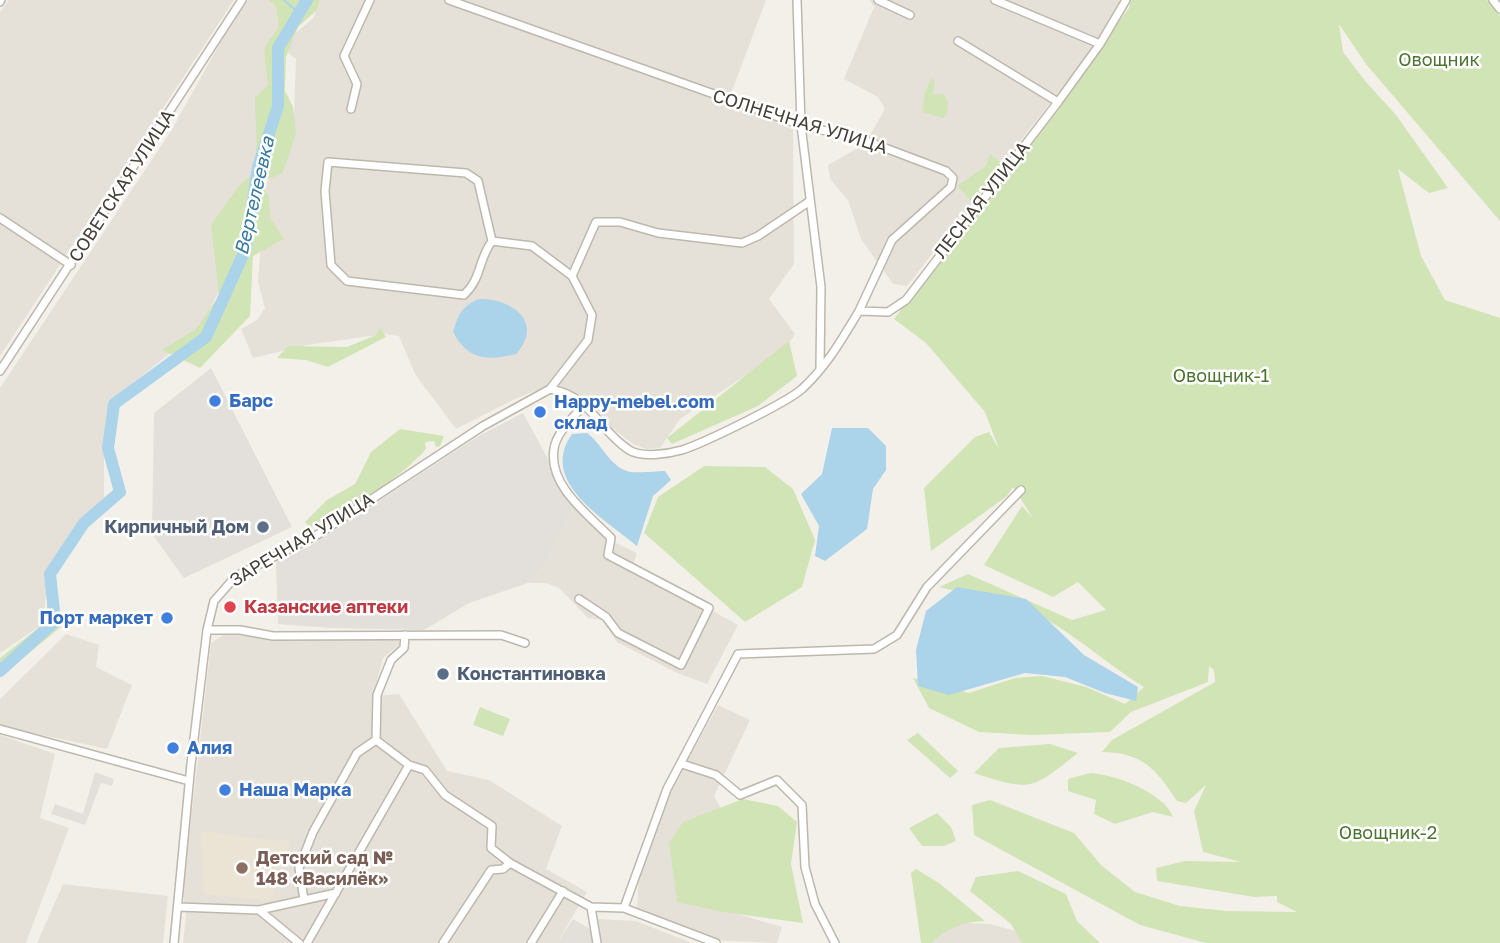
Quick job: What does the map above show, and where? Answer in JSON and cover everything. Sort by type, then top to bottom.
[{"type":"street","name":"СОВЕТСКАЯ УЛИЦА","points":[[0,371],[242,0]]},
{"type":"street","points":[[351,109],[358,85],[344,56],[370,0]]},
{"type":"street","name":"СОЛНЕЧНАЯ УЛИЦА","points":[[449,0],[801,125],[864,140],[946,171],[953,178],[951,187],[892,240],[859,311]]},
{"type":"street","points":[[797,0],[801,125],[822,308],[820,369]]},
{"type":"street","points":[[877,0],[910,15]]},
{"type":"street","points":[[995,0],[1100,44]]},
{"type":"street","name":"ЛЕСНАЯ УЛИЦА","points":[[859,311],[888,312],[906,300],[1058,102],[1100,44],[1126,0]]},
{"type":"street","points":[[1493,0],[1500,9]]},
{"type":"street","points":[[958,41],[1058,102]]},
{"type":"street","points":[[328,162],[466,173],[478,181],[482,190],[492,241],[483,253],[477,282],[464,295],[347,281],[331,265],[325,191],[328,162]]},
{"type":"street","points":[[572,276],[596,222],[608,220],[658,233],[742,243],[758,236],[810,201]]},
{"type":"street","points":[[0,218],[71,265]]},
{"type":"street","points":[[492,241],[532,246],[572,276],[592,315],[589,340],[550,389],[569,393],[585,404],[631,451],[655,454],[682,450],[801,390],[829,361],[859,311]]},
{"type":"street","name":"ЗАРЕЧНАЯ УЛИЦА","points":[[174,943],[189,781],[207,630],[214,601],[236,576],[317,535],[483,426],[550,389]]},
{"type":"street","points":[[579,599],[606,617],[618,634],[681,665],[709,608],[608,555],[611,538],[564,489],[555,468],[554,447],[566,426],[585,404]]},
{"type":"street","points":[[625,908],[667,789],[738,654],[874,649],[897,635],[927,587],[1021,489]]},
{"type":"street","points":[[207,630],[240,630],[273,636],[501,635],[525,643]]},
{"type":"street","points":[[376,740],[377,695],[391,660],[404,648],[405,635]]},
{"type":"street","points":[[0,729],[189,781]]},
{"type":"street","points":[[376,740],[409,765],[425,771],[445,795],[492,825],[491,848],[510,863],[591,907],[625,908],[711,943]]},
{"type":"street","points":[[304,900],[299,868],[313,832],[357,753],[376,740]]},
{"type":"street","points":[[682,764],[716,775],[740,795],[778,780],[802,804],[805,867],[815,904],[835,943]]},
{"type":"street","points":[[307,943],[409,765]]},
{"type":"street","points":[[443,943],[491,870],[503,869],[510,863]]},
{"type":"street","points":[[531,943],[563,891]]},
{"type":"street","points":[[178,907],[259,910],[336,893]]},
{"type":"street","points":[[591,907],[597,943]]},
{"type":"street","points":[[259,910],[299,943]]},
{"type":"shaded area","points":[[9,0],[234,0],[0,356],[0,12]]},
{"type":"shaded area","points":[[248,0],[295,0],[269,118],[225,276],[203,327],[109,402],[104,450],[104,502],[87,517],[48,573],[43,624],[0,653],[0,388],[171,131],[235,16]]},
{"type":"shaded area","points":[[319,0],[766,0],[726,107],[768,117],[793,130],[794,264],[769,299],[795,334],[785,349],[680,419],[660,448],[646,449],[633,444],[611,427],[593,405],[555,388],[542,388],[517,398],[456,429],[415,374],[399,336],[385,334],[307,345],[253,358],[241,329],[257,320],[265,308],[258,282],[261,241],[256,200],[293,142],[296,59],[287,52],[290,38],[314,17]]},
{"type":"shaded area","points":[[870,0],[1121,0],[1097,43],[907,286],[893,284],[861,239],[848,200],[830,179],[828,165],[865,144],[885,109],[878,97],[844,79],[874,7]]},
{"type":"shaded area","points":[[211,368],[292,527],[184,578],[152,534],[154,413]]},
{"type":"shaded area","points":[[523,413],[574,507],[541,570],[528,583],[469,603],[424,630],[278,624],[276,562],[310,546],[477,437]]},
{"type":"shaded area","points":[[574,507],[616,543],[637,553],[632,567],[738,625],[707,684],[677,673],[617,642],[602,620],[588,618],[559,588],[546,583],[528,583],[541,570]]},
{"type":"shaded area","points":[[66,634],[99,645],[96,667],[132,685],[107,749],[0,726],[0,699]]},
{"type":"shaded area","points":[[223,635],[398,640],[400,644],[383,658],[373,696],[399,694],[447,771],[489,780],[562,826],[546,869],[587,892],[557,943],[183,943],[186,916],[183,890],[211,643]]},
{"type":"shaded area","points":[[718,705],[750,720],[714,796],[731,827],[680,897],[782,927],[777,943],[708,940],[637,910],[639,874],[665,801]]},
{"type":"shaded area","points":[[0,735],[55,754],[40,818],[69,828],[26,943],[0,943]]},
{"type":"shaded area","points":[[95,772],[114,779],[112,786],[101,783],[85,825],[51,814],[55,804],[83,814]]},
{"type":"shaded area","name":"Детский сад № 148 «Василёк»","points":[[201,831],[274,841],[291,839],[271,901],[204,894]]},
{"type":"shaded area","points":[[63,884],[168,896],[163,943],[37,943]]},
{"type":"shaded area","points":[[573,919],[592,930],[595,943],[557,943]]},
{"type":"shaded area","points":[[598,919],[636,921],[692,943],[600,943]]},
{"type":"shaded area","points":[[924,921],[989,924],[1063,943],[922,943]]},
{"type":"green space","points":[[268,0],[320,0],[317,10],[298,27],[286,57],[285,91],[293,107],[296,134],[283,173],[261,182],[269,197],[270,218],[284,239],[253,256],[250,316],[200,368],[162,350],[196,329],[219,296],[211,225],[239,186],[254,173],[257,145],[255,98],[268,85],[264,48],[279,27],[276,6]]},
{"type":"green space","name":"Овощник-1","points":[[1131,0],[1487,0],[1500,16],[1500,221],[1366,64],[1339,24],[1343,52],[1396,115],[1448,188],[1429,193],[1398,169],[1421,256],[1445,300],[1500,318],[1500,943],[1206,943],[1140,925],[974,835],[972,805],[990,800],[1074,833],[1102,866],[1135,892],[1180,906],[1227,911],[1297,912],[1277,902],[1277,896],[1254,897],[1157,881],[1156,868],[1185,861],[1241,862],[1203,852],[1194,811],[1206,785],[1186,803],[1177,801],[1147,764],[1128,755],[1102,752],[1112,740],[1215,682],[1214,670],[1209,666],[1208,682],[1131,712],[1110,732],[1032,735],[979,732],[929,708],[913,678],[969,693],[1015,678],[1042,676],[1086,687],[1125,704],[1144,687],[1064,630],[1030,611],[994,599],[939,587],[968,574],[1072,620],[1106,610],[1078,582],[1053,597],[984,565],[1022,506],[1033,518],[1013,487],[1007,496],[931,551],[924,488],[975,437],[989,432],[999,449],[985,412],[926,343],[894,319],[1129,8]]},
{"type":"green space","points":[[931,79],[935,80],[933,95],[944,94],[948,102],[947,114],[943,118],[922,112],[925,92]]},
{"type":"green space","points":[[990,154],[1002,163],[973,203],[957,186],[986,166]]},
{"type":"green space","points":[[380,327],[386,337],[328,367],[306,360],[277,358],[288,346],[347,347],[376,335]]},
{"type":"green space","points":[[789,341],[797,376],[758,406],[672,444],[667,438]]},
{"type":"green space","points":[[400,429],[444,436],[440,446],[436,447],[434,441],[425,442],[426,449],[416,460],[372,494],[311,528],[305,522],[327,500],[355,484],[371,452]]},
{"type":"green space","points":[[704,466],[765,467],[793,489],[815,540],[802,587],[745,622],[644,533],[658,497]]},
{"type":"green space","points":[[50,574],[62,626],[0,677],[0,658],[46,622]]},
{"type":"green space","points":[[480,707],[510,719],[503,736],[473,725]]},
{"type":"green space","points":[[918,733],[958,771],[950,778],[907,740]]},
{"type":"green space","points":[[1050,744],[1078,753],[1040,781],[1020,785],[974,773],[999,748]]},
{"type":"green space","points":[[1090,773],[1138,786],[1160,800],[1173,817],[1153,812],[1115,824],[1094,814],[1096,800],[1068,791],[1068,779]]},
{"type":"green space","points":[[743,799],[778,806],[797,822],[791,864],[803,923],[723,912],[677,902],[669,843],[683,822]]},
{"type":"green space","points":[[937,813],[951,827],[956,841],[944,846],[922,846],[909,828]]},
{"type":"green space","points":[[916,869],[939,883],[985,921],[956,926],[931,943],[921,943],[911,873]]},
{"type":"green space","points":[[1018,871],[1066,894],[1077,921],[1100,943],[1022,943],[1011,924],[970,891],[976,877]]},
{"type":"water","points":[[479,299],[503,303],[521,314],[527,332],[524,343],[516,354],[479,356],[459,341],[453,332],[459,316],[468,305]]},
{"type":"water","points":[[832,428],[868,428],[886,446],[886,470],[873,489],[867,529],[825,561],[815,556],[819,526],[801,494],[822,474]]},
{"type":"water","points":[[587,433],[621,468],[634,472],[665,471],[671,480],[653,496],[637,546],[593,511],[569,483],[563,468],[564,451],[572,434]]},
{"type":"water","points":[[957,587],[1026,599],[1084,655],[1138,687],[1136,701],[1105,693],[1065,677],[1025,673],[949,695],[918,686],[916,650],[926,611]]},
{"type":"waterway","points":[[284,0],[299,13]]},
{"type":"waterway","name":"Вертелеевка","points":[[0,671],[55,621],[50,574],[84,523],[120,492],[108,448],[114,404],[206,337],[246,248],[258,167],[278,106],[278,48],[307,0]]},
{"type":"place","name":"Барс","points":[[215,401]]},
{"type":"place","name":"Happy-mebel.com склад","points":[[540,412]]},
{"type":"place","name":"Кирпичный Дом","points":[[263,527]]},
{"type":"place","name":"Казанские аптеки","points":[[230,607]]},
{"type":"place","name":"Порт маркет","points":[[167,618]]},
{"type":"place","name":"Константиновка","points":[[443,674]]},
{"type":"place","name":"Алия","points":[[173,748]]},
{"type":"place","name":"Наша Марка","points":[[225,790]]},
{"type":"place","name":"Детский сад № 148 «Василёк»","points":[[242,868]]},
{"type":"park label","name":"Овощник","points":[[1439,60]]},
{"type":"park label","name":"Овощник-2","points":[[1388,833]]}]
